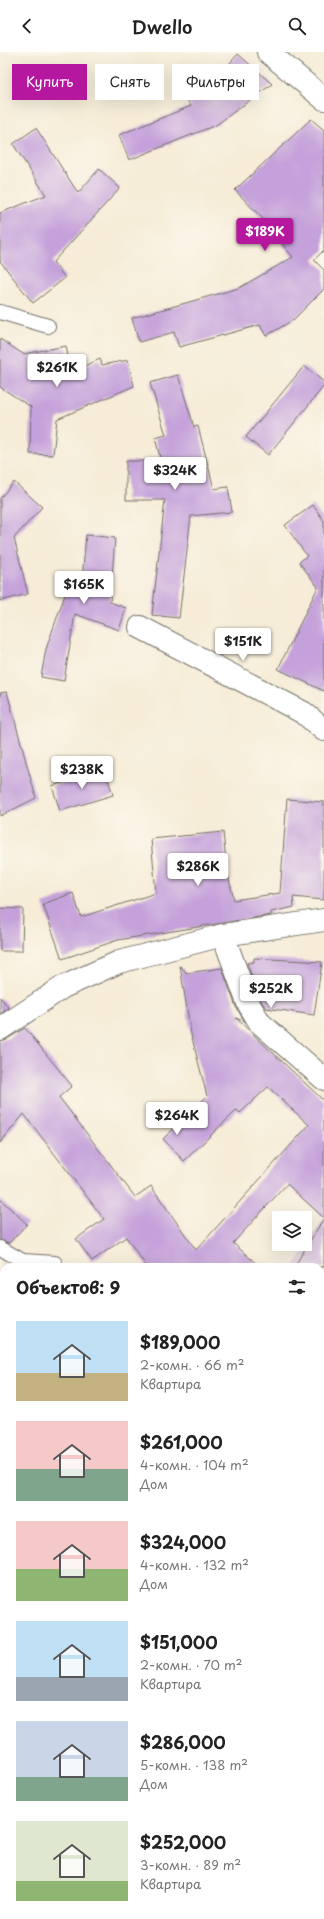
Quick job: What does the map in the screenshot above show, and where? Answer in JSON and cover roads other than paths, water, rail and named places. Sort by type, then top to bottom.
[{"type":"street","points":[[268,52],[324,99]]},
{"type":"street","points":[[140,627],[304,713],[324,730]]},
{"type":"street","points":[[0,1029],[63,987],[119,962],[223,936],[324,920]]},
{"type":"street","points":[[223,936],[248,1003],[260,1023],[324,1079]]},
{"type":"lane","points":[[0,312],[48,326]]},
{"type":"lane","points":[[0,1248],[23,1261],[55,1263]]}]
